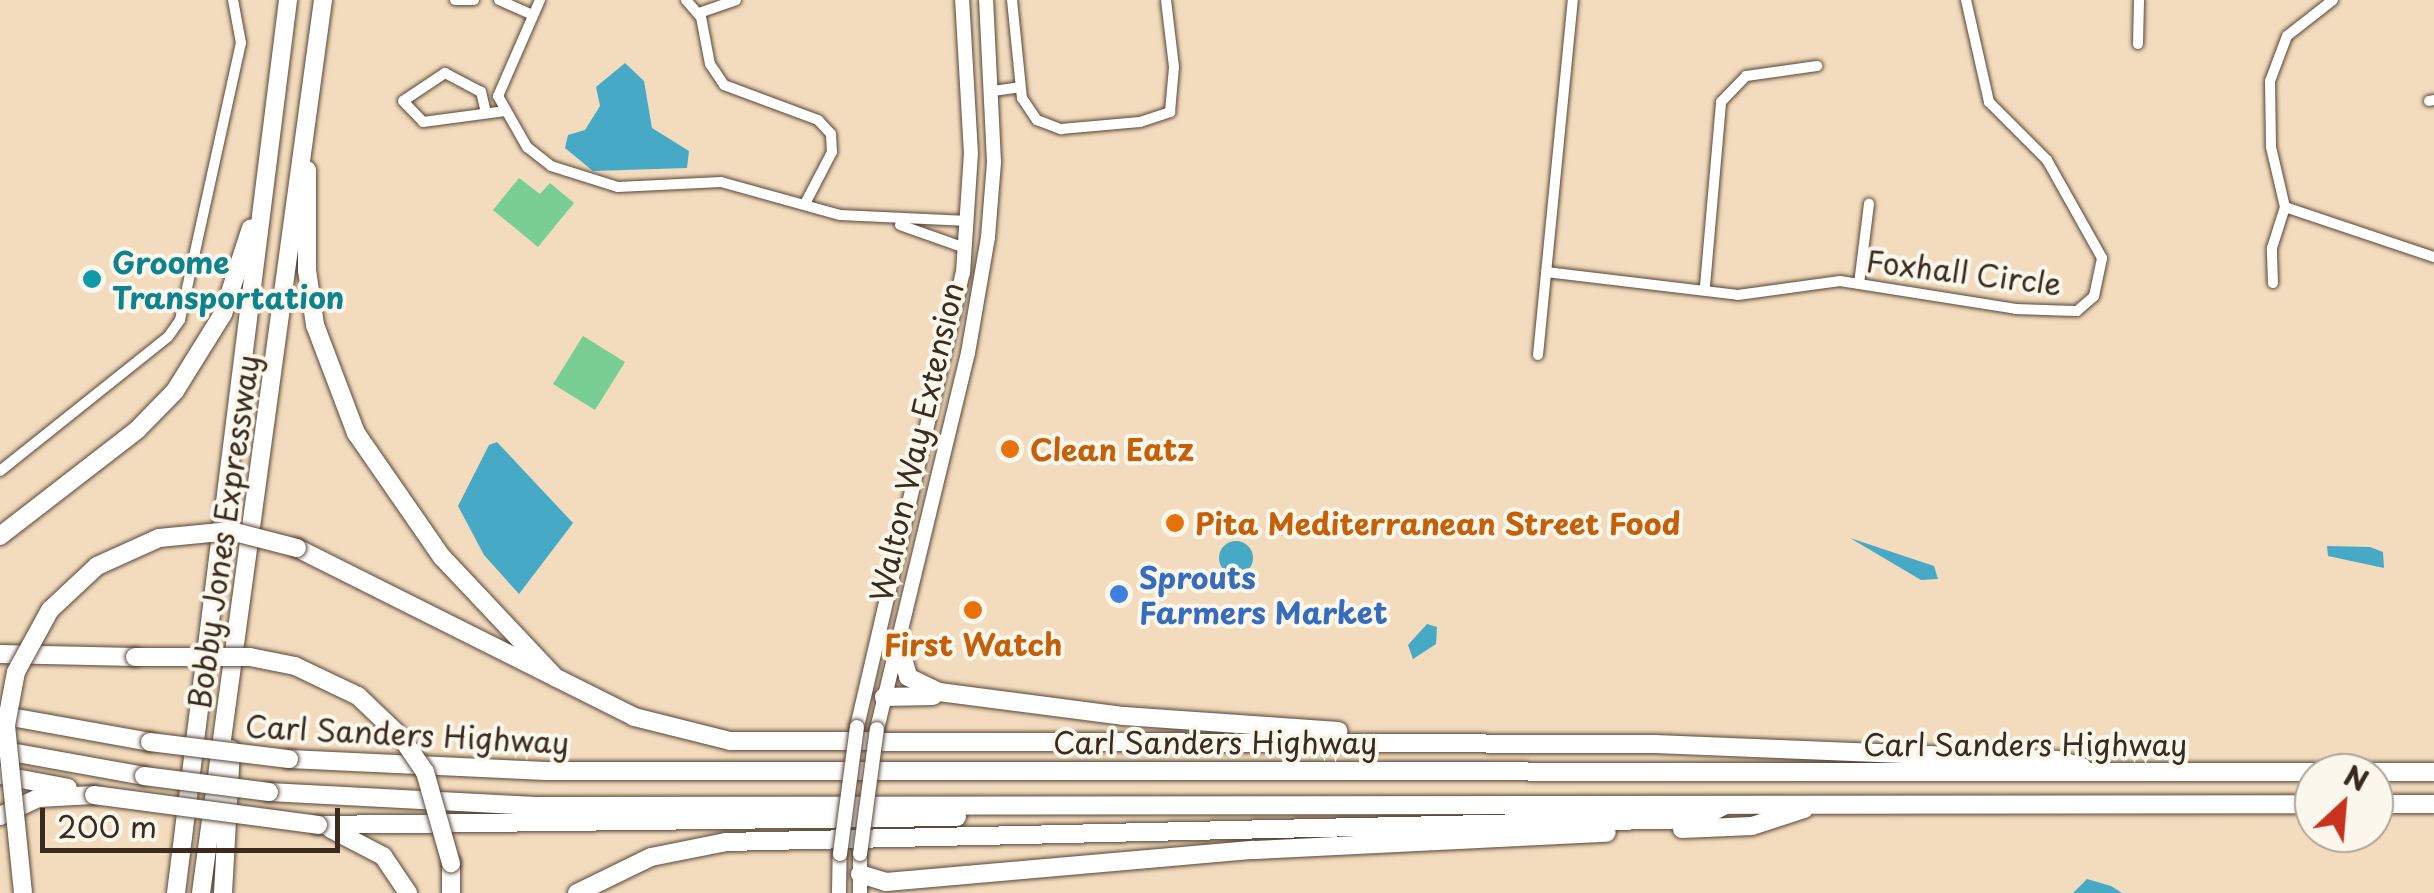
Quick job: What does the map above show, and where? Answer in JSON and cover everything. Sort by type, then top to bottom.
[{"type":"highway","name":"Bobby Jones Expressway","points":[[175,892],[288,0]]},
{"type":"highway","name":"Bobby Jones Expressway","points":[[202,893],[323,0]]},
{"type":"highway","points":[[305,133],[307,270],[315,325],[338,397],[375,466],[442,557],[559,682]]},
{"type":"highway","points":[[0,536],[138,430],[187,377],[230,298],[262,186]]},
{"type":"highway","points":[[23,893],[6,725],[16,672],[50,610],[97,566],[160,538],[230,532],[297,548],[559,682],[651,723],[744,742],[1655,744],[2058,760],[2106,774]]},
{"type":"highway","points":[[223,893],[240,615]]},
{"type":"highway","points":[[898,641],[900,664],[919,686],[1048,705]]},
{"type":"highway","points":[[0,654],[250,657],[295,666],[358,696],[401,738],[425,772],[451,863],[451,893]]},
{"type":"highway","points":[[884,697],[1048,705],[1376,733],[1406,743]]},
{"type":"highway","name":"Carl Sanders Highway","points":[[0,715],[150,742],[290,759],[546,771],[2434,772]]},
{"type":"highway","name":"Carl Sanders Highway","points":[[0,750],[144,776],[269,792],[503,805],[2294,804]]},
{"type":"highway","points":[[0,776],[94,795],[318,825],[876,820],[1003,816],[1072,805]]},
{"type":"highway","points":[[0,816],[38,798],[94,795]]},
{"type":"highway","points":[[577,893],[651,857],[726,842],[1698,819],[1728,804]]},
{"type":"highway","points":[[860,884],[1254,850],[1752,826],[1820,804]]},
{"type":"highway","points":[[2394,804],[2434,804]]},
{"type":"highway","points":[[318,825],[372,847],[408,893]]},
{"type":"highway","points":[[883,893],[910,879]]},
{"type":"main road","name":"Walton Way Extension","points":[[839,893],[840,856],[862,702],[941,382],[966,248],[971,154],[962,0]]},
{"type":"main road","name":"Walton Way Extension","points":[[860,884],[860,854],[877,729],[960,388],[988,237],[993,90],[986,0]]},
{"type":"main road","points":[[941,382],[960,388]]},
{"type":"main road","points":[[862,702],[884,697]]},
{"type":"main road","points":[[840,856],[860,884]]},
{"type":"street","points":[[0,471],[168,337],[180,320],[240,43],[234,0]]},
{"type":"street","points":[[454,0],[474,0]]},
{"type":"street","points":[[499,0],[531,14]]},
{"type":"street","points":[[540,0],[498,96],[527,147],[592,183],[721,182],[890,221],[966,248]]},
{"type":"street","points":[[686,0],[699,13],[710,64],[724,85],[818,120],[831,134],[832,152],[806,202]]},
{"type":"street","points":[[699,13],[736,0]]},
{"type":"street","points":[[1012,0],[1020,87],[1037,120],[1061,129],[1140,122],[1170,112],[1174,67],[1166,0]]},
{"type":"street","points":[[1538,354],[1573,0]]},
{"type":"street","name":"Foxhall Circle","points":[[1546,272],[1705,286],[1738,295],[1858,284],[2055,312],[2077,311],[2094,296],[2102,276],[2090,229],[2048,160],[1990,102],[1966,0]]},
{"type":"street","points":[[2138,44],[2139,0]]},
{"type":"street","points":[[2274,283],[2272,248],[2286,207],[2271,147],[2270,80],[2287,36],[2334,0]]},
{"type":"street","points":[[1705,286],[1721,102],[1746,76],[1818,66]]},
{"type":"street","points":[[486,113],[481,92],[445,73],[403,100],[423,122],[486,113],[505,110]]},
{"type":"street","points":[[993,90],[1020,87]]},
{"type":"street","points":[[1858,284],[1868,204]]},
{"type":"street","points":[[2286,207],[2434,257]]},
{"type":"street","points":[[890,221],[968,221]]},
{"type":"green space","points":[[519,178],[540,194],[550,183],[574,203],[538,247],[493,210]]},
{"type":"green space","points":[[583,336],[625,362],[595,410],[553,384]]},
{"type":"water","points":[[625,63],[644,81],[652,128],[689,151],[687,168],[593,171],[565,148],[568,135],[585,130],[600,106],[596,87]]},
{"type":"water","points":[[497,442],[573,523],[519,594],[484,555],[458,506],[489,445]]},
{"type":"water","points":[[1850,538],[1934,566],[1938,579],[1921,580]]},
{"type":"water","points":[[1236,541],[1248,546],[1253,558],[1248,570],[1236,575],[1224,570],[1219,558],[1224,546]]},
{"type":"water","points":[[2327,546],[2370,547],[2383,552],[2384,568],[2328,556]]},
{"type":"water","points":[[1427,624],[1437,627],[1436,644],[1413,659],[1408,645]]},
{"type":"water","points":[[2087,879],[2111,886],[2122,893],[2073,893]]},
{"type":"place","name":"Groome Transportation","points":[[92,279]]},
{"type":"place","name":"Clean Eatz","points":[[1010,449]]},
{"type":"place","name":"Pita Mediterranean Street Food","points":[[1175,523]]},
{"type":"place","name":"Sprouts Farmers Market","points":[[1119,594]]},
{"type":"place","name":"First Watch","points":[[973,610]]}]
